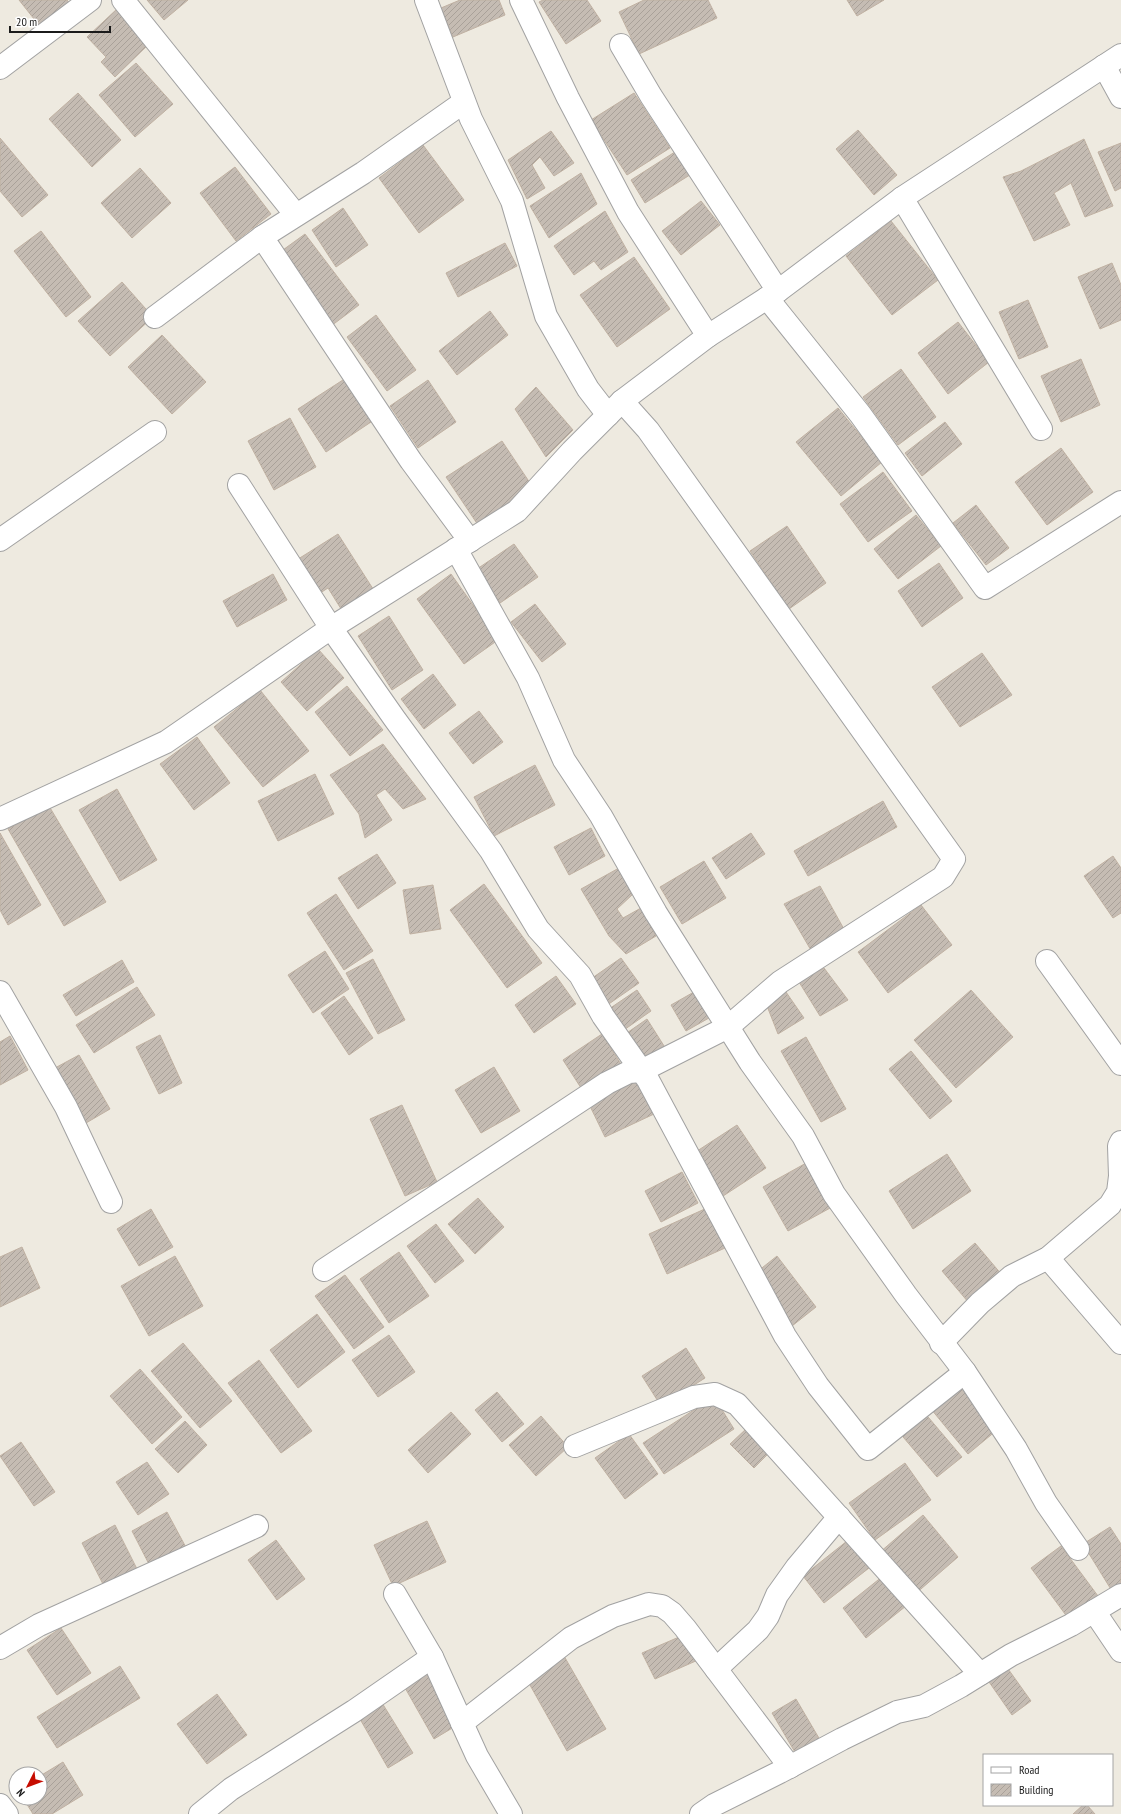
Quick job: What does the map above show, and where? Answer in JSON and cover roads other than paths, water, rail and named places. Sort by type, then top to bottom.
[{"type":"street","points":[[0,68],[90,0]]},
{"type":"street","points":[[123,0],[296,216]]},
{"type":"street","points":[[324,1270],[607,1082],[630,1072],[641,1071],[728,1027],[780,982],[943,876],[954,859],[648,430],[588,389],[546,316],[512,201],[464,102],[426,0]]},
{"type":"street","points":[[521,0],[568,98],[628,212],[708,336]]},
{"type":"street","points":[[621,45],[772,295],[860,414],[985,588],[1121,502]]},
{"type":"street","points":[[0,819],[166,742],[331,628],[517,511],[572,451],[615,408],[708,336],[772,295],[902,198],[1112,61],[1121,96]]},
{"type":"street","points":[[155,317],[262,237],[363,173],[464,102]]},
{"type":"street","points":[[902,198],[1041,429]]},
{"type":"street","points":[[262,237],[411,461],[463,545],[528,678],[564,760],[602,816],[656,913],[750,1062],[803,1136],[834,1194],[942,1343],[965,1372],[1016,1449],[1046,1503],[1078,1549]]},
{"type":"street","points":[[0,540],[155,432]]},
{"type":"street","points":[[239,485],[331,628],[394,718],[491,851],[538,929],[580,975],[603,1016],[648,1080],[785,1336],[818,1386],[868,1449],[965,1372]]},
{"type":"street","points":[[1047,960],[1121,1064]]},
{"type":"street","points":[[0,992],[66,1106],[111,1202]]},
{"type":"street","points":[[942,1343],[980,1303],[1012,1276],[1048,1258],[1110,1205],[1118,1192],[1120,1176],[1119,1146],[1121,1142]]},
{"type":"street","points":[[1048,1258],[1121,1343]]},
{"type":"street","points":[[575,1446],[694,1397],[715,1394],[737,1404],[980,1674]]},
{"type":"street","points":[[716,1669],[758,1630],[768,1616],[777,1595],[793,1572],[839,1517]]},
{"type":"street","points":[[0,1648],[39,1625],[257,1526]]},
{"type":"street","points":[[395,1594],[432,1657],[477,1756],[511,1814]]},
{"type":"street","points":[[700,1814],[714,1805],[897,1712],[924,1706],[1011,1655],[1071,1625],[1121,1595]]},
{"type":"street","points":[[462,1723],[571,1638],[613,1616],[649,1604],[662,1606],[672,1613],[685,1628],[790,1767]]},
{"type":"street","points":[[1094,1611],[1121,1651]]},
{"type":"street","points":[[200,1814],[231,1790],[432,1657]]}]
